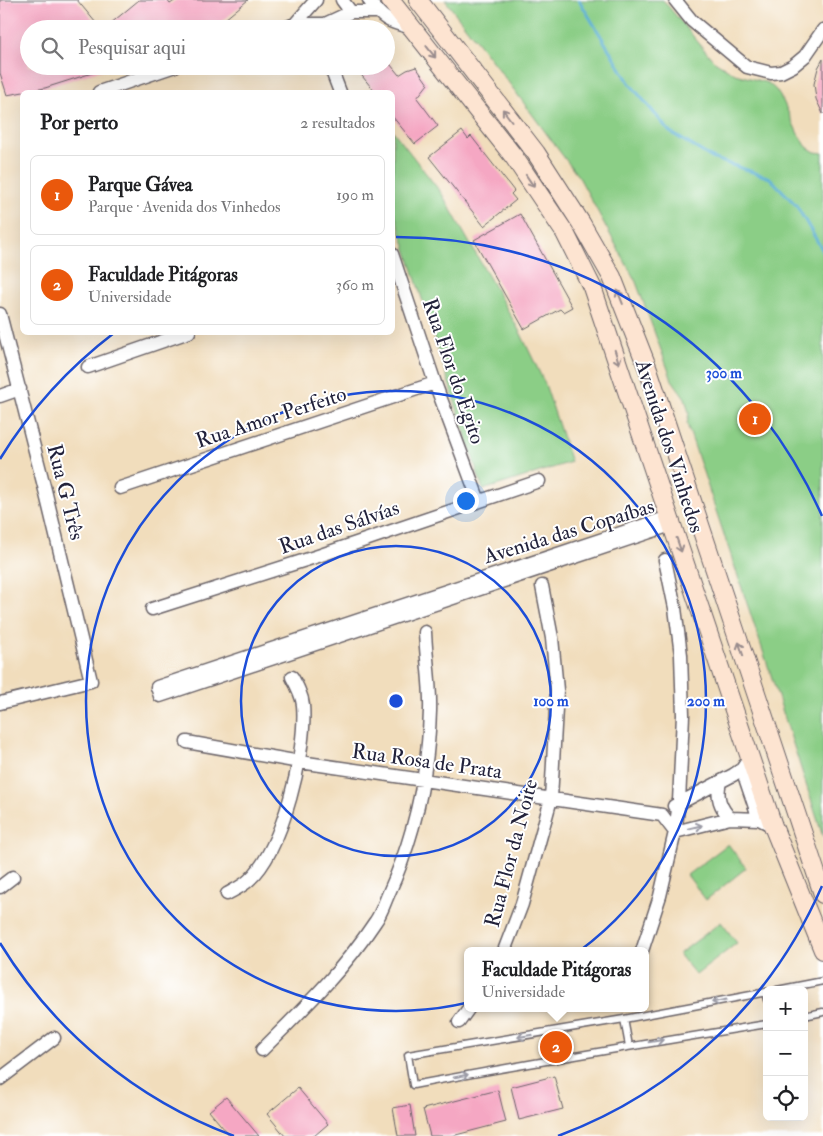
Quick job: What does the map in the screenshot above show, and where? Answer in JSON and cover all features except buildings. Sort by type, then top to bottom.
[{"type":"main road","name":"Avenida dos Vinhedos","points":[[418,0],[536,153],[582,223],[612,277],[648,369],[823,894]]},
{"type":"main road","name":"Avenida dos Vinhedos","points":[[384,6],[412,28],[514,157],[565,233],[592,287],[722,673],[746,763],[766,823],[823,950]]},
{"type":"main road","points":[[592,287],[631,352],[657,427],[666,424]]},
{"type":"main road","points":[[722,673],[735,673],[738,675],[758,731],[800,828]]},
{"type":"street","points":[[342,0],[351,12]]},
{"type":"street","points":[[369,0],[384,6]]},
{"type":"street","points":[[675,0],[692,22],[747,67],[771,73],[781,72],[793,66],[805,56],[823,30]]},
{"type":"street","points":[[299,20],[313,5]]},
{"type":"street","points":[[313,5],[315,20]]},
{"type":"street","points":[[336,20],[351,12],[384,6]]},
{"type":"street","points":[[105,90],[149,75]]},
{"type":"street","points":[[333,75],[339,90]]},
{"type":"street","name":"Rua Flor do Egito","points":[[395,266],[435,383],[479,501]]},
{"type":"street","name":"Rua G Três","points":[[0,314],[91,681],[0,703]]},
{"type":"street","points":[[88,367],[180,335]]},
{"type":"street","name":"Rua Amor Perfeito","points":[[120,488],[435,383]]},
{"type":"street","points":[[0,396],[20,390]]},
{"type":"street","name":"Rua das Sálvías","points":[[152,609],[318,556],[539,481]]},
{"type":"street","name":"Avenida das Copaíbas","points":[[660,520],[671,521],[662,528],[160,696],[157,687],[660,520]]},
{"type":"street","points":[[643,947],[660,896],[675,832],[679,802],[683,714],[681,655],[675,608],[665,560]]},
{"type":"street","name":"Rua Flor da Noite","points":[[506,947],[522,904],[551,799],[557,690],[552,638],[542,586]]},
{"type":"street","points":[[262,1050],[325,988],[347,962],[376,920],[399,871],[413,827],[423,780],[430,710],[424,632]]},
{"type":"street","points":[[226,894],[249,880],[272,847],[281,827],[300,762],[303,703],[299,689],[292,677]]},
{"type":"street","name":"Rua Rosa de Prata","points":[[187,742],[300,762],[662,815]]},
{"type":"street","points":[[675,832],[662,815],[679,802],[720,782],[746,763]]},
{"type":"street","points":[[720,782],[718,798],[723,810],[730,818]]},
{"type":"street","points":[[675,832],[730,818],[766,823]]},
{"type":"street","points":[[0,887],[13,877]]},
{"type":"street","points":[[459,1022],[466,1012]]},
{"type":"street","points":[[0,1079],[54,1038]]},
{"type":"lane","points":[[797,986],[823,981]]},
{"type":"lane","points":[[763,993],[624,1019],[408,1056],[413,1085],[520,1064],[580,1056],[629,1046],[763,1025]]},
{"type":"lane","points":[[808,1015],[823,1012]]},
{"type":"lane","points":[[624,1019],[629,1046]]},
{"type":"green space","points":[[445,0],[663,0],[713,60],[735,74],[768,83],[776,90],[798,134],[807,147],[815,152],[823,153],[823,837],[687,424],[689,413],[685,398],[672,380],[636,282],[580,179]]},
{"type":"green space","points":[[395,134],[442,194],[521,334],[545,384],[571,462],[483,490],[395,214]]},
{"type":"green space","points":[[728,844],[746,868],[706,900],[687,875]]},
{"type":"green space","points":[[721,922],[737,943],[696,975],[679,954]]},
{"type":"waterway","points":[[579,0],[630,84],[670,132],[712,158],[770,178],[796,205],[823,251]]},
{"type":"place","name":"Parque Gávea","points":[[755,419]]},
{"type":"place","name":"Faculdade Pitágoras","points":[[556,1047]]}]
